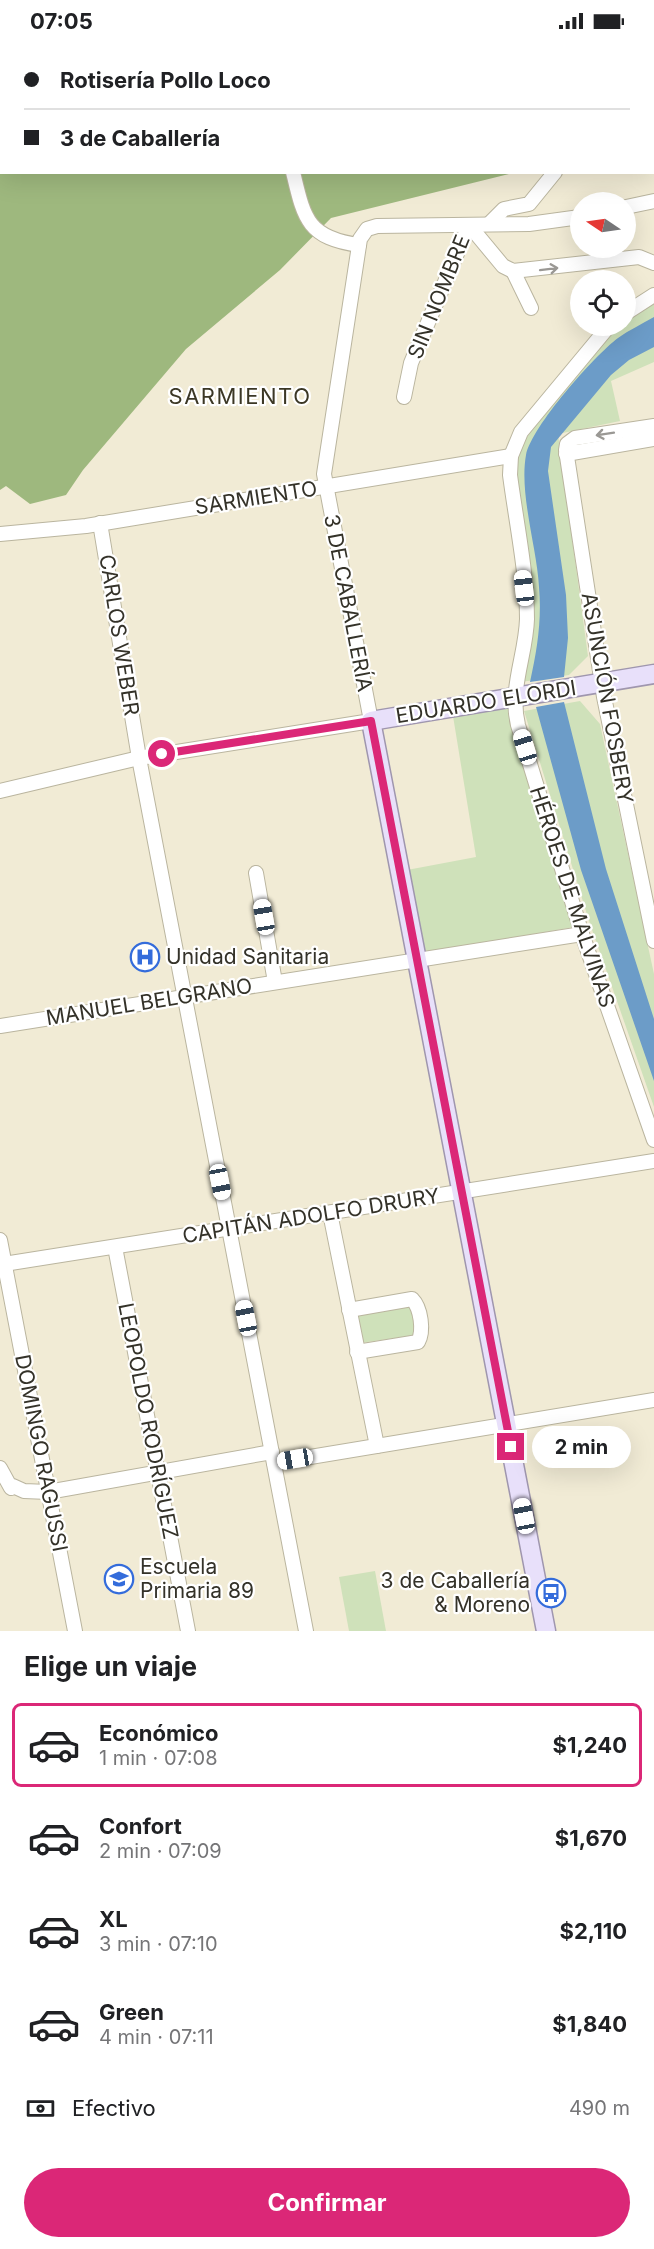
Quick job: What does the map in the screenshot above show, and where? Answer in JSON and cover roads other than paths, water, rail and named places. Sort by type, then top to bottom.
[{"type":"main road","name":"EDUARDO ELORDI","points":[[371,721],[654,674]]},
{"type":"main road","name":"3 DE CABALLERÍA","points":[[371,721],[546,1631]]},
{"type":"street","points":[[294,174],[302,207],[312,226],[328,239],[359,245],[363,234],[371,227],[538,224],[570,219]]},
{"type":"street","name":"SIN NOMBRE","points":[[489,225],[504,209],[529,204],[553,174]]},
{"type":"street","points":[[636,205],[654,201]]},
{"type":"street","name":"SIN NOMBRE","points":[[404,398],[411,363],[469,225],[503,266],[513,271],[531,308]]},
{"type":"street","name":"3 DE CABALLERÍA","points":[[359,245],[324,467],[325,487],[371,721]]},
{"type":"street","points":[[513,271],[639,257],[654,263]]},
{"type":"street","points":[[636,307],[654,295]]},
{"type":"street","name":"HÉROES DE MALVINAS","points":[[601,336],[520,432],[511,456],[510,476],[527,610],[518,724],[582,934],[654,1140]]},
{"type":"street","points":[[654,426],[575,438],[567,444],[566,454],[654,439]]},
{"type":"street","name":"ASUNCIÓN FOSBERY","points":[[566,454],[602,683],[651,917],[654,941]]},
{"type":"street","name":"SARMIENTO","points":[[0,534],[100,523],[511,456]]},
{"type":"street","name":"CARLOS WEBER","points":[[100,523],[139,758],[306,1631]]},
{"type":"street","name":"EDUARDO ELORDI","points":[[0,791],[139,758],[371,721]]},
{"type":"street","points":[[256,873],[275,982]]},
{"type":"street","name":"MANUEL BELGRANO","points":[[0,1026],[582,934]]},
{"type":"street","name":"CAPITÁN ADOLFO DRURY","points":[[4,1264],[654,1161]]},
{"type":"street","points":[[330,1213],[377,1446]]},
{"type":"street","name":"DOMINGO RAGUSSI","points":[[0,1240],[75,1631]]},
{"type":"street","name":"LEOPOLDO RODRÍGUEZ","points":[[115,1247],[188,1631]]},
{"type":"street","points":[[349,1310],[412,1299],[417,1304],[422,1335],[418,1341],[357,1352]]},
{"type":"street","points":[[0,1468],[11,1488],[13,1486],[24,1491],[48,1492],[158,1473],[377,1446],[654,1400]]},
{"type":"water","points":[[654,317],[654,347],[629,360],[611,375],[551,447],[548,471],[566,595],[568,638],[564,677],[530,682],[538,635],[540,599],[525,487],[526,455],[540,427],[565,392],[618,338],[636,336],[636,327]]},
{"type":"water","points":[[564,702],[606,869],[654,1019],[654,1081],[581,870],[536,707]]},
{"type":"place","name":"Unidad Sanitaria","points":[[145,957]]},
{"type":"place","name":"Escuela Primaria 89","points":[[119,1579]]},
{"type":"place","name":"3 de Caballería & Moreno","points":[[551,1593]]},
{"type":"district","name":"SARMIENTO","points":[[240,396]]}]
